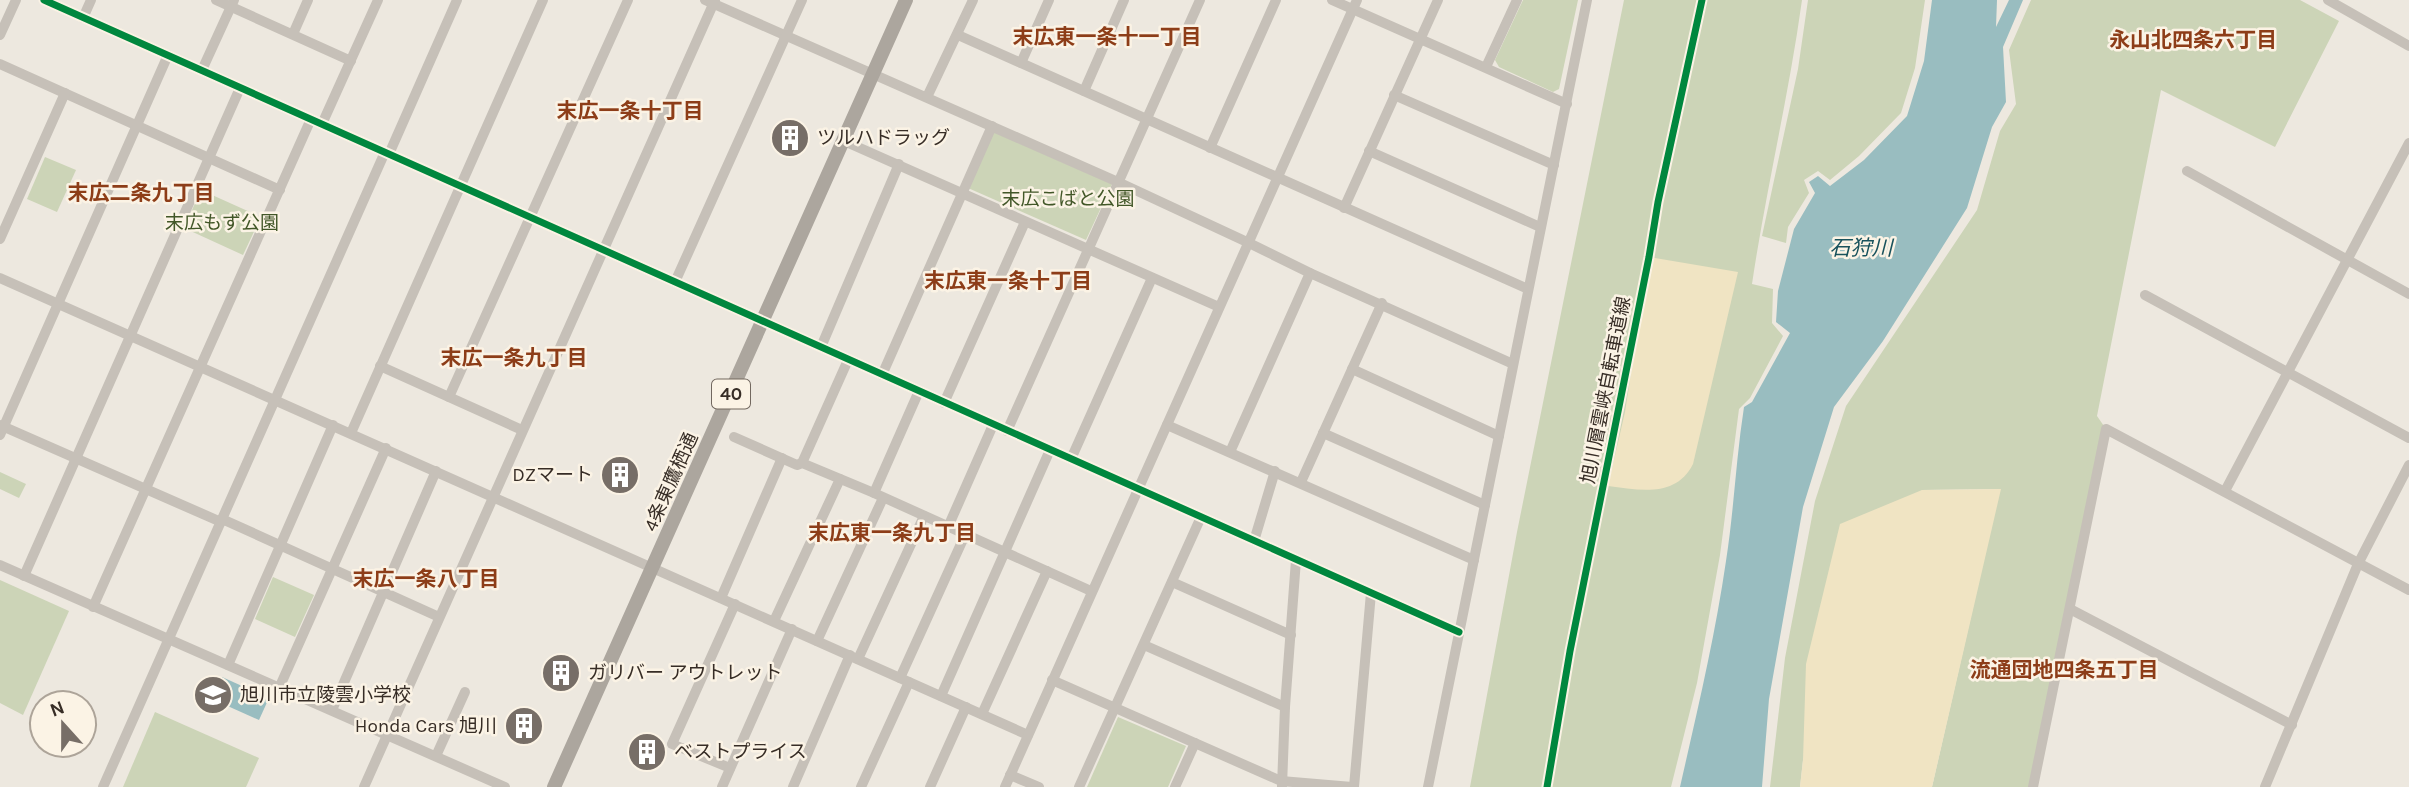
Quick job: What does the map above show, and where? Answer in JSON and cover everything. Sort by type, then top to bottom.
[{"type":"highway","name":"4条東鷹栖通","points":[[554,787],[906,0]]},
{"type":"street","points":[[0,35],[16,0]]},
{"type":"street","points":[[44,0],[1459,632]]},
{"type":"street","points":[[83,18],[91,0]]},
{"type":"street","points":[[216,0],[233,4],[351,61]]},
{"type":"street","points":[[293,34],[308,0]]},
{"type":"street","points":[[322,124],[378,0]]},
{"type":"street","points":[[103,787],[457,0]]},
{"type":"street","points":[[351,433],[543,0]]},
{"type":"street","points":[[449,397],[628,0]]},
{"type":"street","points":[[675,282],[802,0]]},
{"type":"street","points":[[928,97],[973,0]]},
{"type":"street","points":[[1021,63],[1049,0]]},
{"type":"street","points":[[1084,91],[1124,0]]},
{"type":"street","points":[[1007,431],[1200,0]]},
{"type":"street","points":[[1210,148],[1276,0]]},
{"type":"street","points":[[1332,0],[1355,5],[1420,40],[1567,104]]},
{"type":"street","points":[[1344,208],[1438,0]]},
{"type":"street","points":[[1486,67],[1517,0]]},
{"type":"street","points":[[1428,787],[1587,0]]},
{"type":"street","points":[[2328,0],[2409,46]]},
{"type":"street","points":[[363,787],[711,1],[785,37],[1118,182],[1310,273],[1513,363]]},
{"type":"street","points":[[202,71],[233,4]]},
{"type":"street","points":[[1005,787],[1355,5]]},
{"type":"street","points":[[958,35],[1528,289]]},
{"type":"street","points":[[168,55],[1,429],[280,545],[439,617]]},
{"type":"street","points":[[0,64],[280,190]]},
{"type":"street","points":[[24,576],[240,88]]},
{"type":"street","points":[[0,239],[65,93]]},
{"type":"street","points":[[1394,94],[1554,165]]},
{"type":"street","points":[[93,607],[311,119]]},
{"type":"street","points":[[882,375],[992,126]]},
{"type":"street","points":[[844,141],[1219,307]]},
{"type":"street","points":[[2225,491],[2409,144]]},
{"type":"street","points":[[1369,151],[1541,227]]},
{"type":"street","points":[[821,347],[899,164]]},
{"type":"street","points":[[2187,171],[2409,294]]},
{"type":"street","points":[[944,403],[1025,222]]},
{"type":"street","points":[[1230,452],[1310,273]]},
{"type":"street","points":[[0,278],[1028,735]]},
{"type":"street","points":[[1071,459],[1152,278]]},
{"type":"street","points":[[2145,295],[2409,438]]},
{"type":"street","points":[[1301,482],[1382,303]]},
{"type":"street","points":[[802,463],[848,360]]},
{"type":"street","points":[[380,366],[522,430]]},
{"type":"street","points":[[1352,369],[1499,436]]},
{"type":"street","points":[[817,640],[919,391]]},
{"type":"street","points":[[228,665],[333,425]]},
{"type":"street","points":[[948,527],[993,425]]},
{"type":"street","points":[[1167,425],[1474,560]]},
{"type":"street","points":[[2033,787],[2106,429],[2409,590]]},
{"type":"street","points":[[1323,433],[1485,505]]},
{"type":"street","points":[[734,437],[797,465],[802,463],[878,495],[1091,592]]},
{"type":"street","points":[[280,686],[386,448]]},
{"type":"street","points":[[941,696],[1050,450]]},
{"type":"street","points":[[721,598],[782,458]]},
{"type":"street","points":[[2265,787],[2358,564],[2409,465]]},
{"type":"street","points":[[332,709],[436,471]]},
{"type":"street","points":[[1254,541],[1275,471]]},
{"type":"street","points":[[774,621],[840,479]]},
{"type":"street","points":[[793,787],[924,516]]},
{"type":"street","points":[[1079,787],[1201,517]]},
{"type":"street","points":[[861,787],[965,535]]},
{"type":"street","points":[[1282,784],[1296,560]]},
{"type":"street","points":[[0,565],[505,787]]},
{"type":"street","points":[[982,714],[1047,570]]},
{"type":"street","points":[[1172,582],[1291,635]]},
{"type":"street","points":[[1052,680],[1282,784],[1353,787],[1371,593]]},
{"type":"street","points":[[730,768],[671,744],[735,604]]},
{"type":"street","points":[[2070,609],[2292,725]]},
{"type":"street","points":[[722,787],[792,629]]},
{"type":"street","points":[[1144,645],[1285,708]]},
{"type":"street","points":[[436,756],[465,692]]},
{"type":"street","points":[[930,787],[966,707]]},
{"type":"street","points":[[1175,787],[1195,743]]},
{"type":"street","points":[[1010,775],[1039,787]]},
{"type":"green space","points":[[1523,0],[1578,0],[1559,89],[1553,92],[1499,67],[1495,60]]},
{"type":"green space","points":[[1624,0],[1802,0],[1752,284],[1773,289],[1772,323],[1783,336],[1750,398],[1739,409],[1720,555],[1697,683],[1671,787],[1470,787],[1517,532]]},
{"type":"green space","points":[[1808,0],[1925,0],[1915,68],[1901,113],[1859,156],[1830,180],[1818,171],[1804,180],[1809,193],[1788,227],[1786,243],[1762,236],[1798,69]]},
{"type":"green space","points":[[2031,0],[2300,0],[2339,21],[2275,147],[2161,90],[2097,416],[2106,429],[2033,787],[1932,787],[2000,489],[1922,490],[1803,760],[1800,787],[1770,787],[1785,658],[1815,501],[1846,406],[1977,210],[2000,131],[2016,104],[2009,50]]},
{"type":"green space","name":"末広こばと公園","points":[[994,132],[1112,184],[1086,240],[968,188]]},
{"type":"green space","points":[[45,157],[76,170],[57,212],[27,199]]},
{"type":"green space","name":"末広もず公園","points":[[201,190],[261,217],[243,255],[184,228]]},
{"type":"green space","points":[[0,472],[26,484],[19,498],[0,489]]},
{"type":"green space","points":[[273,577],[314,595],[295,637],[255,619]]},
{"type":"green space","points":[[0,580],[69,611],[34,689],[28,689],[28,704],[23,715],[0,703]]},
{"type":"green space","points":[[155,712],[259,758],[246,787],[123,787]]},
{"type":"green space","points":[[1118,717],[1186,746],[1168,787],[1087,787]]},
{"type":"sand","points":[[1649,257],[1738,272],[1693,464],[1677,482],[1667,487],[1644,490],[1608,486],[1625,412]]},
{"type":"sand","points":[[2001,489],[1932,787],[1800,787],[1806,664],[1840,524],[1922,490]]},
{"type":"water","name":"石狩川","points":[[1932,0],[1997,0],[1996,27],[2009,0],[2023,0],[2003,47],[2006,102],[1992,127],[1967,208],[1883,341],[1834,407],[1803,507],[1769,699],[1762,787],[1680,787],[1722,589],[1744,407],[1752,402],[1790,333],[1776,322],[1778,291],[1794,229],[1815,193],[1809,182],[1818,176],[1830,186],[1864,160],[1907,116],[1924,61]]},
{"type":"water","points":[[222,677],[269,698],[259,720],[212,699]]},
{"type":"cycle path","points":[[44,0],[1459,632]]},
{"type":"cycle path","name":"旭川層雲峡自転車道線","points":[[1547,787],[1570,651],[1658,202],[1702,0]]},
{"type":"place","name":"ツルハドラッグ","points":[[790,138]]},
{"type":"place","name":"DZマート","points":[[620,475]]},
{"type":"place","name":"ガリバー アウトレット","points":[[561,673]]},
{"type":"place","name":"旭川市立陵雲小学校","points":[[213,695]]},
{"type":"place","name":"Honda Cars 旭川","points":[[524,726]]},
{"type":"place","name":"ベストプライス","points":[[647,752]]},
{"type":"district","name":"末広東一条十一丁目","points":[[1107,37]]},
{"type":"district","name":"永山北四条六丁目","points":[[2193,40]]},
{"type":"district","name":"末広一条十丁目","points":[[630,111]]},
{"type":"district","name":"末広二条九丁目","points":[[141,193]]},
{"type":"district","name":"末広東一条十丁目","points":[[1008,281]]},
{"type":"district","name":"末広一条九丁目","points":[[514,358]]},
{"type":"district","name":"末広東一条九丁目","points":[[892,533]]},
{"type":"district","name":"末広一条八丁目","points":[[426,579]]},
{"type":"district","name":"流通団地四条五丁目","points":[[2064,670]]}]
